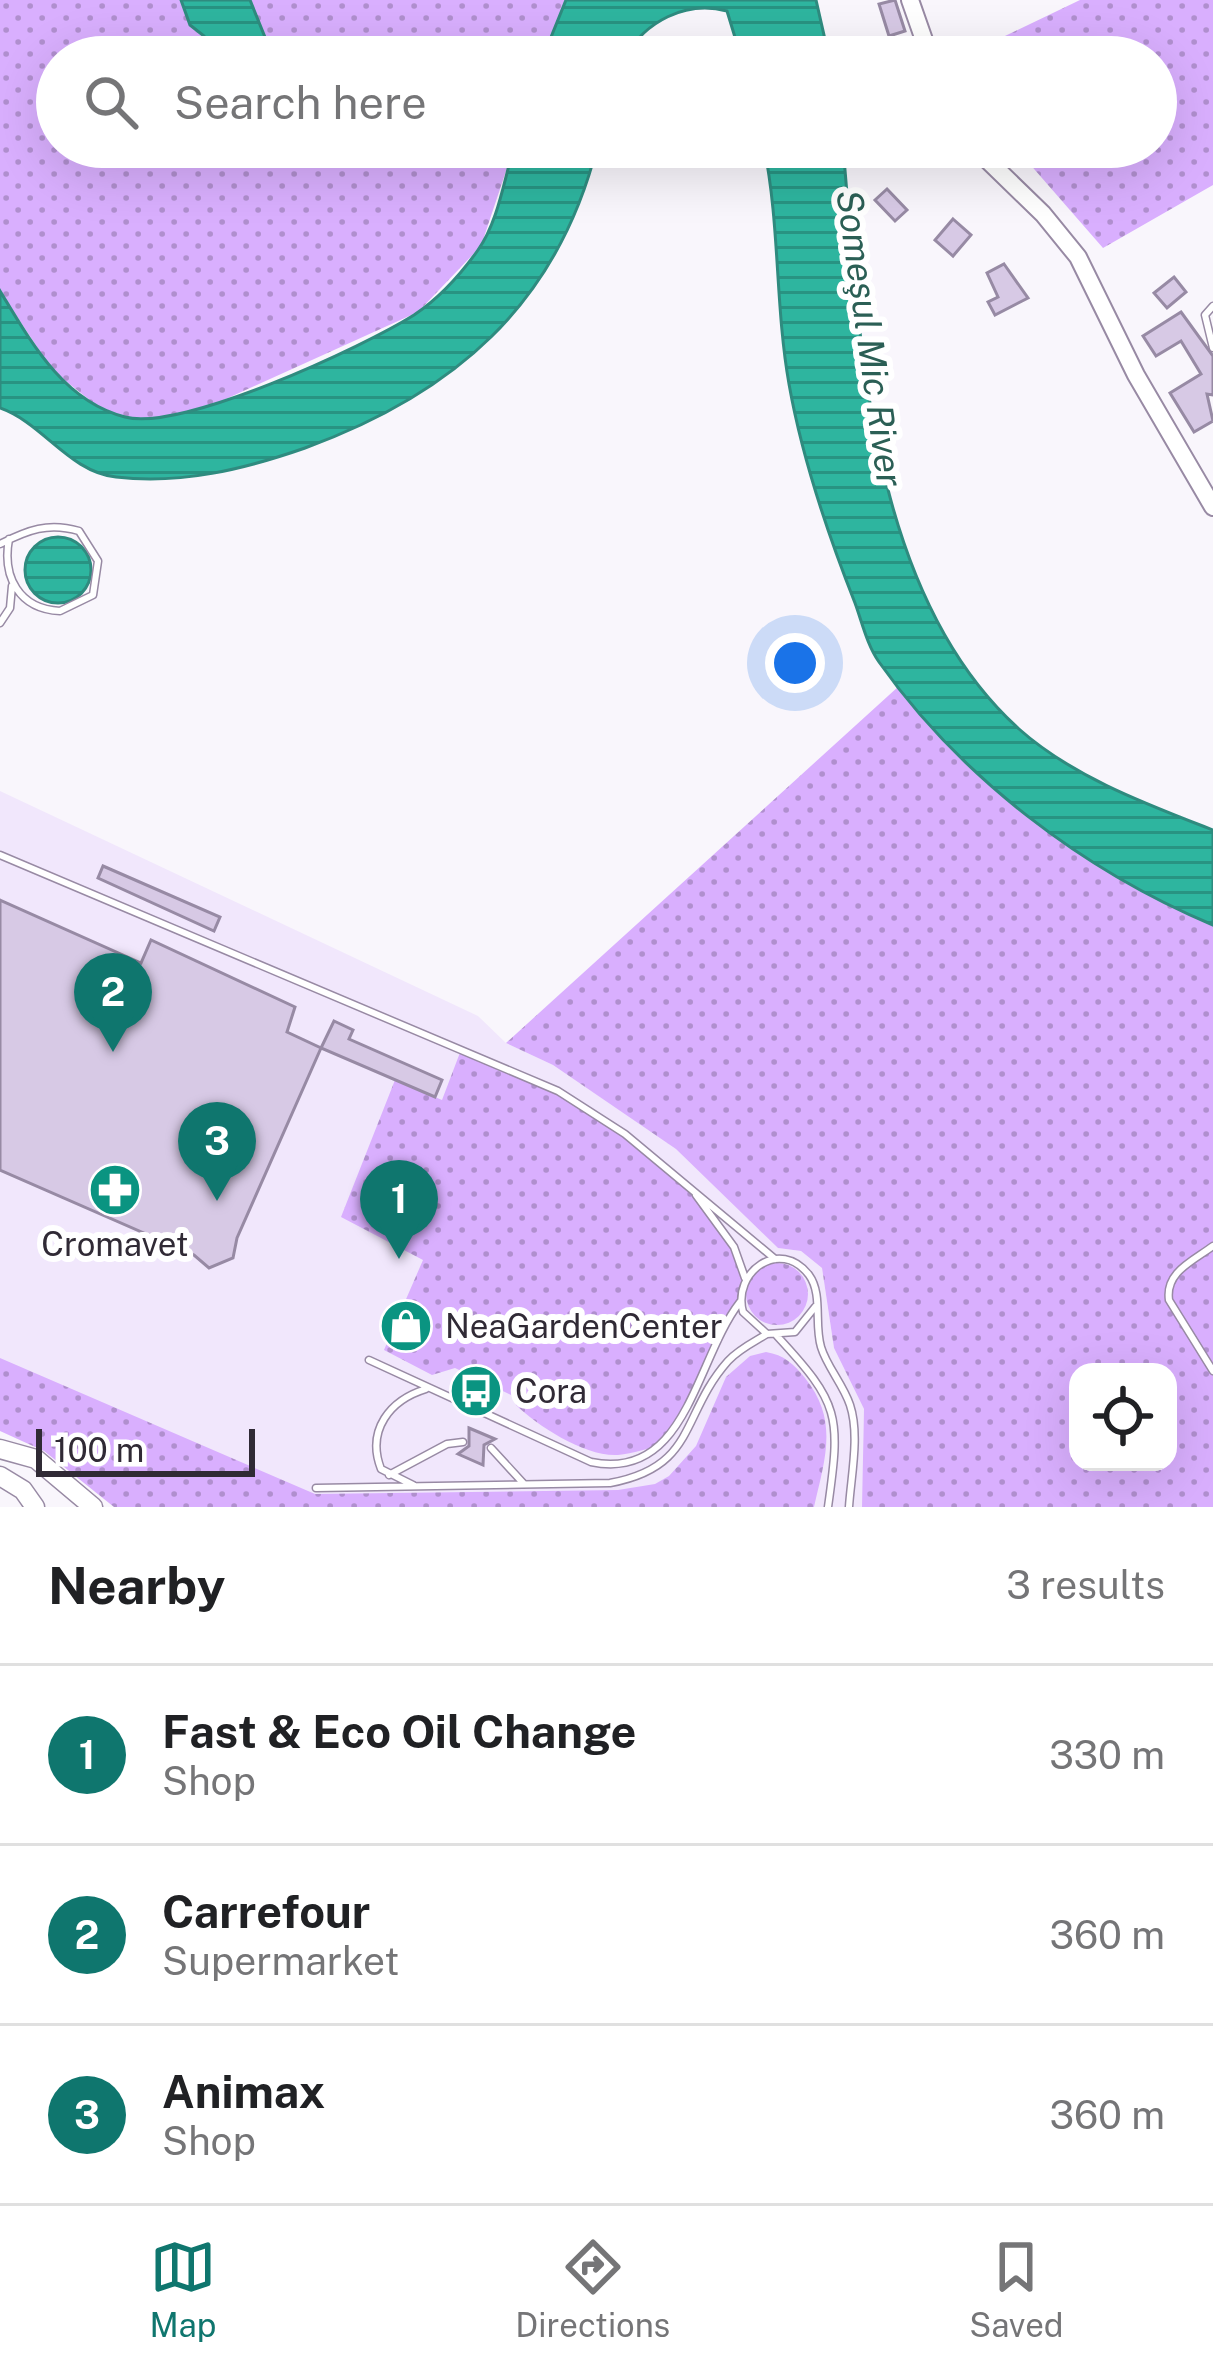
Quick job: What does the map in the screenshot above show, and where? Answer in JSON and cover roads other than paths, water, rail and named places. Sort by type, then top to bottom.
[{"type":"main road","points":[[0,1448],[36,1459],[93,1507]]},
{"type":"main road","points":[[0,1476],[23,1490],[35,1507]]},
{"type":"street","points":[[910,0],[923,36]]},
{"type":"street","points":[[996,168],[1078,257],[1136,374],[1213,507]]},
{"type":"lane","points":[[1213,306],[1204,315],[1213,348]]},
{"type":"lane","points":[[0,544],[56,524],[79,531],[92,546],[99,579],[93,595],[60,611],[30,603],[12,583]]},
{"type":"lane","points":[[0,623],[10,608],[12,583],[5,562],[9,539]]},
{"type":"lane","points":[[0,855],[558,1091],[625,1134],[775,1259],[805,1269],[813,1281],[820,1346],[854,1420],[849,1507]]},
{"type":"lane","points":[[689,1187],[717,1219],[745,1278]]},
{"type":"lane","points":[[1213,1246],[1173,1276],[1167,1288],[1169,1300],[1213,1371]]},
{"type":"lane","points":[[369,1360],[591,1462],[628,1464],[665,1446],[725,1322],[740,1302],[745,1278],[756,1265],[775,1259]]},
{"type":"lane","points":[[740,1302],[749,1322],[772,1335],[809,1370],[832,1406],[836,1438],[828,1507]]},
{"type":"lane","points":[[316,1488],[610,1483],[655,1471],[686,1439],[725,1364],[772,1335],[805,1325],[815,1307]]},
{"type":"lane","points":[[419,1486],[389,1475],[376,1454],[381,1424],[400,1400],[430,1388]]},
{"type":"lane","points":[[389,1475],[447,1444],[463,1442]]},
{"type":"lane","points":[[490,1448],[524,1484]]},
{"type":"place","name":"Carrefour","points":[[113,1052]]},
{"type":"place","name":"Cromavet","points":[[115,1190]]},
{"type":"place","name":"Animax","points":[[217,1201]]},
{"type":"place","name":"Fast & Eco Oil Change","points":[[399,1259]]},
{"type":"place","name":"NeaGardenCenter","points":[[406,1326]]},
{"type":"place","name":"Cora","points":[[476,1391]]},
{"type":"water label","name":"Someşul Mic River","points":[[870,338]]}]
